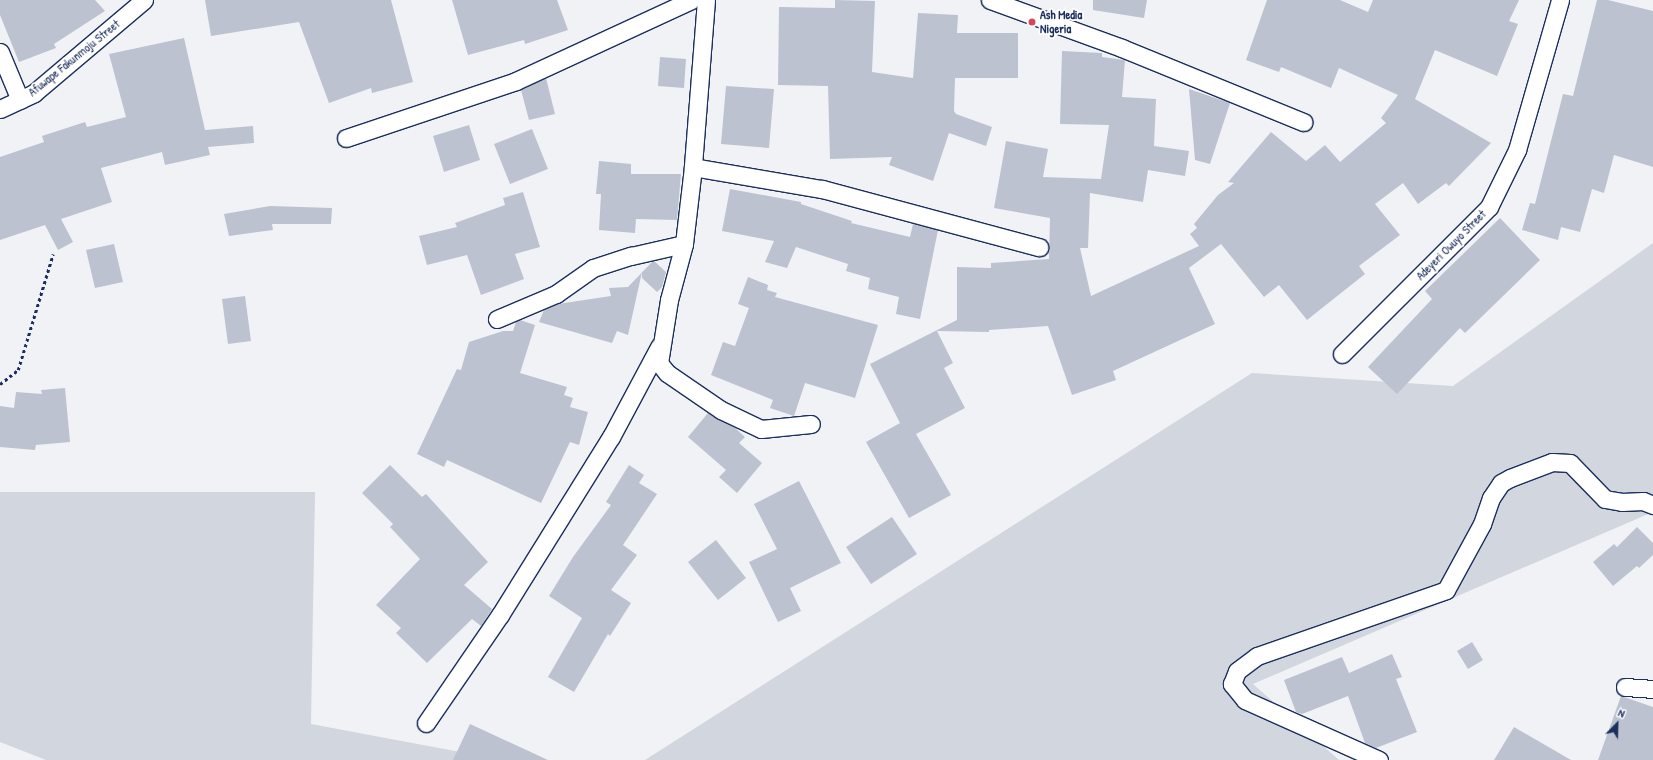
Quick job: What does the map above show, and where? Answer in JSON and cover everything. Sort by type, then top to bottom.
[{"type":"street","name":"Afuwape Fakunmoju Street","points":[[0,109],[34,93],[144,0]]},
{"type":"street","points":[[346,138],[516,81],[691,0]]},
{"type":"street","points":[[706,0],[693,167],[684,244],[660,345],[659,363],[667,373],[721,410],[761,428],[812,424]]},
{"type":"street","points":[[990,0],[1122,48],[1303,122]]},
{"type":"street","name":"Adeyeri Owuyo Street","points":[[1342,354],[1489,206],[1517,150],[1560,0]]},
{"type":"street","points":[[0,52],[20,100]]},
{"type":"street","points":[[693,167],[822,189],[1039,247]]},
{"type":"street","points":[[497,319],[556,294],[593,268],[631,256],[684,244]]},
{"type":"street","points":[[426,723],[500,615],[602,450],[660,345]]},
{"type":"street","points":[[1379,760],[1245,700],[1232,684],[1237,671],[1257,656],[1446,590],[1482,524],[1491,498],[1501,483],[1510,478],[1552,462],[1570,463],[1605,499],[1622,502],[1643,501],[1653,505]]},
{"type":"street","points":[[1625,687],[1653,689]]},
{"type":"path","points":[[0,384],[18,370],[53,254]]},
{"type":"shaded area","points":[[1653,243],[1653,512],[1253,684],[1339,760],[645,760],[1252,373],[1453,386]]},
{"type":"shaded area","points":[[0,492],[315,492],[311,724],[503,760],[46,760],[0,742]]},
{"type":"building","points":[[0,0],[95,0],[105,11],[54,44],[56,48],[19,62],[0,15]]},
{"type":"building","points":[[205,0],[391,0],[413,82],[372,93],[371,88],[329,103],[299,22],[211,36]]},
{"type":"building","points":[[452,0],[557,0],[568,30],[525,44],[524,40],[468,55]]},
{"type":"building","points":[[835,0],[875,1],[872,72],[913,78],[918,13],[958,15],[957,33],[1018,33],[1018,78],[955,78],[954,111],[956,114],[992,127],[986,146],[949,133],[933,181],[889,165],[892,157],[830,159],[828,86],[778,85],[779,7],[835,8]]},
{"type":"building","points":[[1093,0],[1147,0],[1144,18],[1093,10]]},
{"type":"building","points":[[1267,0],[1340,0],[1368,12],[1373,0],[1519,0],[1509,21],[1518,24],[1497,76],[1435,50],[1415,99],[1491,143],[1449,186],[1446,183],[1418,204],[1403,183],[1375,204],[1400,235],[1359,266],[1365,274],[1307,320],[1279,285],[1264,297],[1221,244],[1189,268],[1215,324],[1113,371],[1116,380],[1072,395],[1048,326],[989,330],[989,332],[937,331],[953,363],[944,368],[965,408],[916,434],[951,495],[909,518],[866,442],[900,423],[870,364],[957,320],[957,267],[991,268],[991,263],[1049,259],[1050,218],[994,208],[1006,141],[1048,149],[1043,177],[1101,179],[1109,125],[1060,124],[1062,51],[1102,53],[1102,57],[1125,60],[1122,97],[1156,99],[1154,146],[1189,151],[1185,176],[1148,170],[1143,202],[1090,193],[1088,248],[1080,248],[1091,296],[1199,246],[1190,234],[1197,228],[1194,224],[1218,195],[1234,183],[1228,182],[1271,132],[1306,161],[1325,145],[1340,162],[1386,123],[1381,118],[1398,95],[1339,68],[1331,88],[1281,67],[1279,72],[1246,60]]},
{"type":"building","points":[[1597,0],[1608,0],[1653,11],[1653,167],[1614,155],[1604,193],[1592,189],[1580,232],[1561,227],[1558,240],[1522,230],[1530,203],[1535,204],[1563,94],[1573,96]]},
{"type":"building","points":[[184,38],[205,130],[253,126],[254,143],[208,147],[210,155],[165,165],[162,152],[101,168],[112,202],[61,219],[73,242],[58,250],[45,225],[0,240],[0,157],[44,142],[42,136],[85,122],[87,127],[126,117],[109,54]]},
{"type":"building","points":[[660,57],[686,59],[684,88],[658,86]]},
{"type":"building","points":[[546,78],[555,114],[529,120],[521,90]]},
{"type":"building","points":[[726,86],[774,89],[769,148],[721,144]]},
{"type":"building","points":[[1189,89],[1230,103],[1210,164],[1195,160]]},
{"type":"building","points":[[469,125],[480,160],[444,172],[433,136]]},
{"type":"building","points":[[532,129],[548,169],[510,184],[494,144]]},
{"type":"building","points":[[599,161],[631,164],[631,174],[681,174],[677,220],[636,219],[635,233],[599,230],[601,194],[596,194]]},
{"type":"building","points":[[730,189],[801,202],[801,204],[852,221],[851,223],[910,237],[913,224],[938,230],[920,319],[896,314],[899,297],[868,289],[870,278],[846,271],[848,264],[796,247],[787,268],[765,262],[774,241],[722,231]]},
{"type":"building","points":[[523,192],[540,247],[515,254],[524,279],[481,295],[467,255],[427,265],[419,236],[457,227],[455,223],[505,205],[503,198]]},
{"type":"building","points":[[270,206],[332,208],[331,224],[272,224],[273,230],[229,236],[224,214]]},
{"type":"building","points":[[1500,218],[1540,260],[1465,333],[1460,328],[1397,394],[1368,367],[1432,299],[1425,291]]},
{"type":"building","points":[[114,244],[123,282],[95,288],[86,250]]},
{"type":"building","points":[[654,261],[666,272],[662,287],[657,292],[642,278],[642,272]]},
{"type":"building","points":[[642,273],[628,335],[617,331],[612,343],[539,322],[544,310],[558,304],[611,296],[609,288],[628,287]]},
{"type":"building","points":[[748,277],[768,285],[767,290],[777,293],[775,297],[878,325],[855,398],[805,383],[794,416],[770,408],[773,400],[711,375],[723,342],[735,346],[749,308],[738,304]]},
{"type":"building","points":[[245,296],[251,341],[228,344],[222,299]]},
{"type":"building","points":[[520,320],[535,325],[520,373],[567,387],[564,395],[573,398],[570,407],[588,412],[579,445],[570,442],[541,503],[447,460],[444,467],[417,454],[457,369],[461,370],[469,342],[503,331],[513,331],[516,322]]},
{"type":"building","points":[[65,388],[70,442],[36,445],[35,450],[0,447],[0,406],[14,408],[16,392],[42,394],[41,390]]},
{"type":"building","points":[[708,413],[735,428],[745,437],[739,443],[762,463],[737,493],[719,477],[726,470],[688,437]]},
{"type":"building","points":[[390,465],[422,497],[426,494],[488,562],[464,585],[492,609],[481,626],[472,619],[427,663],[396,633],[401,628],[376,605],[420,559],[390,527],[393,524],[362,493]]},
{"type":"building","points":[[629,465],[644,475],[639,483],[657,494],[623,545],[637,555],[611,590],[631,603],[610,636],[608,634],[574,692],[548,677],[582,618],[549,596],[573,557],[611,505],[606,502]]},
{"type":"building","points":[[799,481],[841,563],[790,588],[801,611],[778,622],[749,562],[777,549],[754,504]]},
{"type":"building","points":[[892,517],[917,554],[871,584],[846,547]]},
{"type":"building","points":[[1637,527],[1653,543],[1653,555],[1639,568],[1637,566],[1613,586],[1593,562],[1614,544],[1617,547]]},
{"type":"building","points":[[716,540],[746,578],[718,600],[688,562]]},
{"type":"building","points":[[1472,642],[1483,660],[1468,669],[1457,651]]},
{"type":"building","points":[[1392,654],[1402,677],[1396,679],[1417,732],[1376,748],[1365,743],[1348,696],[1302,714],[1296,712],[1284,680],[1342,657],[1349,673]]},
{"type":"building","points":[[1621,696],[1653,707],[1653,760],[1598,760]]},
{"type":"building","points":[[470,724],[548,760],[453,760]]},
{"type":"building","points":[[1514,727],[1571,760],[1494,760]]},
{"type":"place","name":"Ash Media Nigeria","points":[[1032,22]]}]
